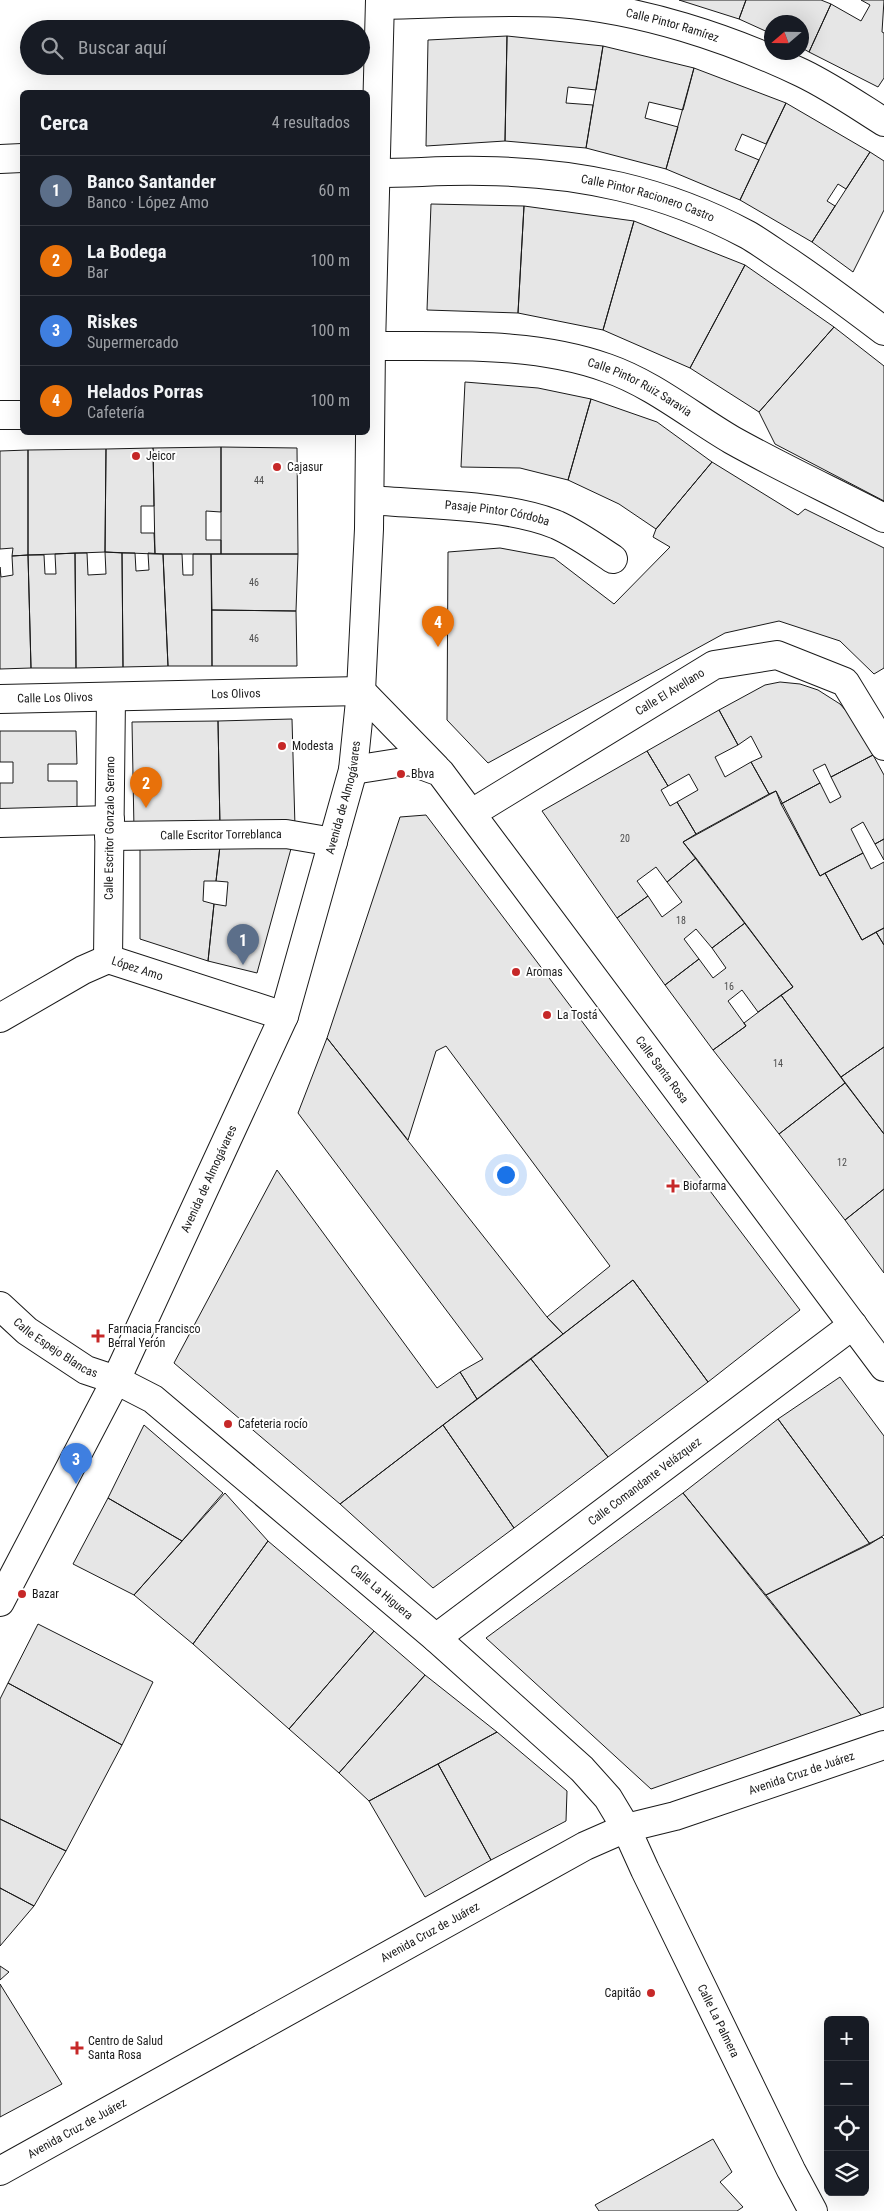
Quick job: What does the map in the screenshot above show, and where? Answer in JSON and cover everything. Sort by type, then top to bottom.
[{"type":"street","name":"Calle Pintor Ramírez","points":[[380,3],[497,1],[560,3],[626,14],[737,44],[804,74],[884,122]]},
{"type":"street","name":"Avenida de Almogávares","points":[[370,346],[380,3]]},
{"type":"street","points":[[0,159],[20,158]]},
{"type":"street","name":"Calle Pintor Racionero Castro","points":[[374,160],[588,178],[637,189],[696,211],[749,236],[818,282],[884,331]]},
{"type":"street","name":"Calle Pintor Ruiz Saravia","points":[[370,346],[512,347],[561,356],[608,368],[664,396],[732,439],[884,518]]},
{"type":"street","points":[[0,415],[20,415]]},
{"type":"street","name":"Avenida de Almogávares","points":[[0,1602],[116,1380],[284,1016],[353,770],[361,691],[370,500],[369,435]]},
{"type":"street","name":"Pasaje Pintor Córdoba","points":[[370,500],[490,510],[521,516],[556,525],[613,559]]},
{"type":"street","name":"Calle El Avellano","points":[[472,813],[714,665],[777,655],[845,682],[884,746]]},
{"type":"street","name":"Los Olivos","points":[[111,697],[361,691]]},
{"type":"street","name":"Calle Santa Rosa","points":[[361,691],[440,772],[472,813],[884,1367]]},
{"type":"street","name":"Calle Los Olivos","points":[[0,699],[111,697]]},
{"type":"street","name":"Calle Escritor Gonzalo Serrano","points":[[108,960],[111,697]]},
{"type":"street","points":[[353,770],[410,761],[440,772]]},
{"type":"street","name":"Calle Escritor Torreblanca","points":[[0,823],[286,834],[333,842]]},
{"type":"street","name":"López Amo","points":[[0,1018],[83,970],[108,960],[284,1016]]},
{"type":"street","name":"Calle Espejo Blancas","points":[[0,1306],[27,1330],[86,1370],[116,1380]]},
{"type":"street","name":"Calle Comandante Velázquez","points":[[436,1638],[853,1325]]},
{"type":"street","name":"Calle La Higuera","points":[[116,1380],[153,1399],[436,1638],[582,1769],[608,1798],[626,1828]]},
{"type":"street","name":"Avenida Cruz de Juárez","points":[[0,2171],[585,1846],[626,1828],[675,1816],[884,1745]]},
{"type":"street","name":"Calle La Palmera","points":[[626,1828],[791,2170],[813,2211]]},
{"type":"building","points":[[679,0],[746,0],[739,19]]},
{"type":"building","points":[[746,0],[821,0],[831,4],[809,52],[809,15],[764,15],[764,30],[739,19]]},
{"type":"building","points":[[861,0],[884,0],[882,32],[884,33],[884,78],[878,87],[809,52],[831,4],[861,21],[870,5]]},
{"type":"building","points":[[507,36],[505,141],[426,146],[428,40]]},
{"type":"building","points":[[507,36],[603,46],[596,90],[568,87],[566,103],[593,105],[586,148],[505,141]]},
{"type":"building","points":[[603,46],[694,68],[683,110],[649,102],[645,118],[678,127],[666,169],[586,148]]},
{"type":"building","points":[[694,68],[786,103],[766,144],[742,134],[735,150],[759,160],[740,200],[666,169]]},
{"type":"building","points":[[786,103],[870,152],[846,189],[838,184],[827,201],[835,206],[812,242],[740,200]]},
{"type":"building","points":[[870,152],[884,161],[884,210],[853,272],[812,242]]},
{"type":"building","points":[[431,204],[524,206],[518,313],[427,310]]},
{"type":"building","points":[[524,206],[634,221],[603,330],[518,313]]},
{"type":"building","points":[[634,221],[745,265],[690,368],[603,330]]},
{"type":"building","points":[[745,265],[834,327],[759,412],[690,368]]},
{"type":"building","points":[[834,327],[884,366],[884,501],[775,444],[759,412]]},
{"type":"building","points":[[465,382],[538,388],[591,399],[568,480],[520,468],[461,467]]},
{"type":"building","points":[[591,399],[657,422],[712,462],[656,529],[619,504],[568,480]]},
{"type":"building","points":[[221,447],[297,448],[298,554],[221,554]]},
{"type":"building","points":[[221,447],[221,512],[206,511],[206,540],[221,540],[221,554],[155,554],[153,448]]},
{"type":"building","points":[[153,448],[154,506],[141,506],[141,533],[154,533],[155,554],[105,552],[106,449]]},
{"type":"building","points":[[106,449],[105,552],[28,555],[28,450]]},
{"type":"building","points":[[28,450],[28,555],[12,556],[13,548],[0,549],[0,451]]},
{"type":"building","points":[[712,462],[798,515],[805,509],[884,548],[884,668],[874,674],[840,641],[779,621],[725,633],[488,763],[447,720],[448,552],[500,548],[554,558],[614,604],[670,547],[653,537],[656,529]]},
{"type":"building","points":[[105,552],[122,553],[123,667],[76,668],[75,553],[87,553],[88,575],[106,574]]},
{"type":"building","points":[[75,553],[76,668],[31,668],[28,555],[44,555],[45,574],[56,574],[55,554]]},
{"type":"building","points":[[122,553],[135,553],[136,571],[149,570],[148,553],[163,554],[168,666],[123,667]]},
{"type":"building","points":[[163,554],[182,554],[183,575],[193,575],[193,554],[211,554],[212,666],[168,666]]},
{"type":"building","points":[[211,554],[298,554],[296,611],[212,610]]},
{"type":"building","points":[[28,555],[31,668],[0,669],[0,567],[1,577],[13,575],[12,556]]},
{"type":"building","points":[[212,610],[296,611],[297,666],[212,666]]},
{"type":"building","points":[[780,682],[800,684],[818,690],[840,704],[855,721],[873,755],[831,777],[825,764],[813,770],[820,783],[781,804],[776,791],[769,794],[751,762],[762,757],[751,736],[738,745],[719,710],[765,685]]},
{"type":"building","points":[[719,710],[738,745],[715,757],[725,777],[751,762],[769,794],[696,834],[677,802],[698,790],[689,774],[668,786],[647,751]]},
{"type":"building","points":[[292,719],[295,827],[220,828],[218,721]]},
{"type":"building","points":[[218,721],[220,828],[134,830],[132,722]]},
{"type":"building","points":[[0,731],[76,731],[77,764],[48,764],[48,781],[77,781],[77,816],[0,817],[0,783],[13,783],[13,762],[0,762]]},
{"type":"building","points":[[647,751],[668,786],[661,790],[670,806],[677,802],[696,834],[683,842],[696,858],[667,882],[656,867],[637,881],[648,896],[617,918],[542,811]]},
{"type":"building","points":[[873,755],[884,775],[884,839],[875,844],[863,822],[851,829],[863,853],[820,876],[781,804],[820,783],[830,803],[841,797],[831,777]]},
{"type":"building","points":[[776,791],[820,876],[825,873],[862,940],[876,932],[884,945],[884,1047],[841,1077],[781,995],[793,987],[683,842]]},
{"type":"building","points":[[426,815],[800,1310],[708,1382],[633,1280],[563,1334],[547,1317],[610,1266],[446,1046],[436,1051],[408,1140],[327,1038],[400,817]]},
{"type":"building","points":[[884,839],[884,860],[875,844]]},
{"type":"building","points":[[292,845],[257,973],[208,961],[214,904],[226,906],[228,882],[216,881],[220,846]]},
{"type":"building","points":[[140,846],[220,846],[216,881],[204,881],[203,901],[214,904],[208,961],[140,939]]},
{"type":"building","points":[[863,853],[871,869],[884,862],[884,928],[862,940],[825,873]]},
{"type":"building","points":[[696,858],[745,923],[712,948],[696,929],[684,939],[699,959],[665,985],[617,918],[648,896],[662,917],[682,902],[667,882]]},
{"type":"building","points":[[745,923],[793,987],[758,1012],[742,990],[728,1001],[746,1026],[713,1050],[665,985],[699,959],[713,978],[726,968],[712,948]]},
{"type":"building","points":[[884,928],[884,945],[876,932]]},
{"type":"building","points":[[781,995],[845,1083],[779,1134],[713,1050],[746,1026],[744,1023]]},
{"type":"building","points":[[327,1038],[547,1317],[563,1334],[477,1399],[460,1372],[483,1359],[298,1113]]},
{"type":"building","points":[[884,1047],[884,1134],[841,1077]]},
{"type":"building","points":[[845,1083],[884,1134],[884,1189],[845,1220],[779,1134]]},
{"type":"building","points":[[277,1170],[437,1388],[460,1372],[477,1399],[340,1504],[174,1363]]},
{"type":"building","points":[[884,1189],[884,1273],[845,1220]]},
{"type":"building","points":[[633,1280],[708,1382],[608,1457],[531,1359]]},
{"type":"building","points":[[531,1359],[608,1457],[514,1528],[443,1425]]},
{"type":"building","points":[[840,1377],[884,1436],[884,1535],[870,1544],[778,1419]]},
{"type":"building","points":[[778,1419],[870,1544],[766,1595],[683,1493]]},
{"type":"building","points":[[144,1425],[223,1493],[182,1541],[108,1498]]},
{"type":"building","points":[[443,1425],[514,1528],[433,1588],[340,1504]]},
{"type":"building","points":[[225,1493],[268,1541],[193,1644],[134,1595]]},
{"type":"building","points":[[683,1493],[861,1715],[651,1789],[486,1638]]},
{"type":"building","points":[[108,1498],[182,1541],[134,1595],[73,1564]]},
{"type":"building","points":[[882,1537],[884,1539],[884,1707],[861,1715],[766,1595]]},
{"type":"building","points":[[268,1541],[374,1631],[289,1729],[193,1644]]},
{"type":"building","points":[[38,1624],[153,1682],[122,1745],[8,1683]]},
{"type":"building","points":[[374,1631],[425,1675],[339,1773],[289,1729]]},
{"type":"building","points":[[425,1675],[497,1732],[369,1801],[339,1773]]},
{"type":"building","points":[[8,1683],[122,1745],[66,1851],[0,1819],[0,1699]]},
{"type":"building","points":[[497,1732],[567,1791],[566,1821],[491,1860],[438,1764]]},
{"type":"building","points":[[438,1764],[491,1860],[425,1897],[369,1801]]},
{"type":"building","points":[[0,1819],[66,1851],[34,1906],[0,1888]]},
{"type":"building","points":[[0,1888],[34,1906],[0,1946]]},
{"type":"building","points":[[0,1966],[9,1972],[0,1980]]},
{"type":"building","points":[[0,1984],[62,2084],[0,2117]]},
{"type":"building","points":[[713,2139],[732,2172],[720,2182],[743,2207],[737,2211],[599,2211],[595,2205]]},
{"type":"place","name":"Jeicor","points":[[136,456]]},
{"type":"place","name":"Cajasur","points":[[277,467]]},
{"type":"place","name":"Helados Porras","points":[[438,647]]},
{"type":"place","name":"Modesta","points":[[282,746]]},
{"type":"place","name":"Bbva","points":[[401,774]]},
{"type":"place","name":"La Bodega","points":[[146,808]]},
{"type":"place","name":"Banco Santander","points":[[243,965]]},
{"type":"place","name":"Aromas","points":[[516,972]]},
{"type":"place","name":"La Tostá","points":[[547,1015]]},
{"type":"place","name":"Biofarma","points":[[673,1186]]},
{"type":"place","name":"Farmacia Francisco Berral Yerón","points":[[98,1336]]},
{"type":"place","name":"Cafeteria rocío","points":[[228,1424]]},
{"type":"place","name":"Riskes","points":[[76,1484]]},
{"type":"place","name":"Bazar","points":[[22,1594]]},
{"type":"place","name":"Capitão","points":[[651,1993]]},
{"type":"place","name":"Centro de Salud Santa Rosa","points":[[77,2048]]}]
